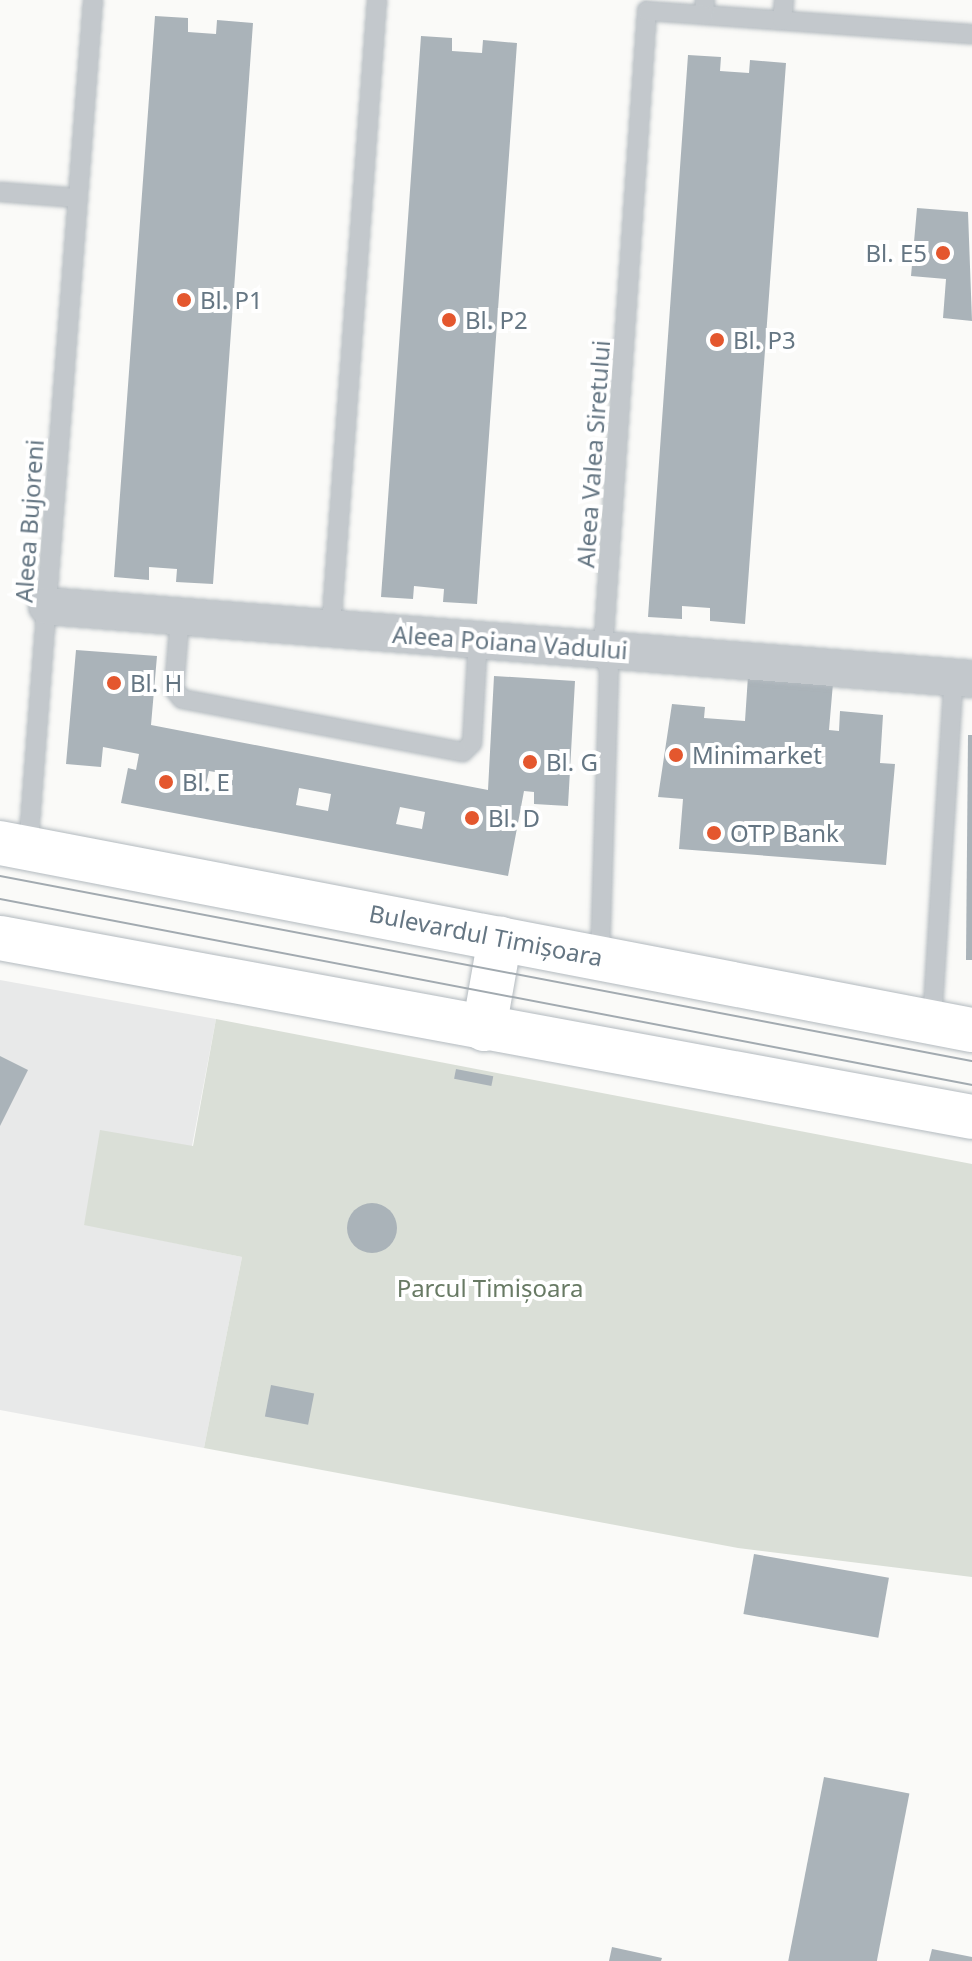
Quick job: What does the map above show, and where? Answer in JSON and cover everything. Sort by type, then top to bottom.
[{"type":"main road","name":"Bulevardul Timișoara","points":[[14,846],[952,1026]]},
{"type":"main road","points":[[0,938],[972,1117]]},
{"type":"main road","points":[[484,1029],[500,938]]},
{"type":"street","name":"Aleea Poiana Vadului","points":[[47,606],[963,678]]},
{"type":"lane","name":"Aleea Bujoreni","points":[[14,846],[47,606],[93,0]]},
{"type":"lane","points":[[331,629],[377,0]]},
{"type":"lane","points":[[782,20],[784,0]]},
{"type":"lane","points":[[705,7],[782,20],[972,34]]},
{"type":"lane","name":"Aleea Valea Siretului","points":[[600,957],[609,672],[603,650],[647,11],[705,7]]},
{"type":"lane","points":[[0,192],[78,198]]},
{"type":"lane","points":[[180,616],[174,689],[182,699],[463,752],[472,743],[478,639]]},
{"type":"lane","points":[[952,1026],[963,678]]},
{"type":"shaded area","points":[[0,980],[216,1019],[192,1146],[84,1224],[242,1257],[204,1448],[0,1410]]},
{"type":"green space","name":"Parcul Timișoara","points":[[216,1019],[972,1164],[972,1577],[738,1548],[204,1448],[242,1257],[84,1225],[100,1130],[193,1146]]},
{"type":"building","name":"Bl. P1","points":[[155,16],[188,18],[188,32],[216,34],[217,20],[253,23],[213,584],[176,582],[177,569],[149,567],[149,580],[114,577]]},
{"type":"building","name":"Bl. P2","points":[[421,36],[452,38],[452,51],[482,53],[483,40],[517,43],[477,604],[443,602],[444,589],[414,586],[413,599],[381,597]]},
{"type":"building","name":"Bl. P3","points":[[688,55],[721,57],[720,71],[749,73],[750,60],[786,63],[745,624],[710,621],[710,608],[682,606],[682,619],[648,617]]},
{"type":"building","name":"Bl. E5","points":[[917,208],[968,212],[972,321],[943,318],[946,279],[911,276]]},
{"type":"building","points":[[76,650],[157,656],[151,725],[488,790],[494,676],[575,681],[568,806],[534,804],[534,792],[524,791],[508,876],[121,803],[128,768],[136,770],[139,754],[103,747],[101,767],[66,764]],"holes":[[[209,771],[233,775],[230,793],[205,788]],[[299,788],[331,794],[328,811],[296,805]],[[400,807],[425,812],[422,829],[396,824]]]},
{"type":"building","points":[[748,676],[833,683],[829,730],[839,731],[840,711],[883,715],[880,763],[895,764],[886,865],[679,849],[683,799],[658,797],[672,704],[705,707],[704,718],[745,721]]},
{"type":"building","points":[[968,735],[972,735],[972,960],[966,960]]},
{"type":"building","points":[[0,1056],[28,1070],[0,1126]]},
{"type":"building","points":[[456,1069],[493,1076],[491,1086],[454,1079]]},
{"type":"building","points":[[372,1203],[390,1210],[397,1228],[390,1246],[372,1253],[354,1246],[347,1228],[354,1210]]},
{"type":"building","points":[[271,1385],[314,1393],[308,1425],[265,1416]]},
{"type":"building","points":[[754,1554],[889,1578],[878,1638],[743,1614]]},
{"type":"building","points":[[824,1777],[909,1794],[877,1961],[788,1961]]},
{"type":"building","points":[[612,1947],[662,1958],[661,1961],[609,1961]]},
{"type":"building","points":[[932,1949],[972,1957],[972,1961],[929,1961]]},
{"type":"tram line","points":[[0,876],[972,1061]]},
{"type":"tram line","points":[[0,899],[972,1085]]},
{"type":"place","name":"Bl. E5","points":[[943,253]]},
{"type":"place","name":"Bl. P1","points":[[184,300]]},
{"type":"place","name":"Bl. P2","points":[[449,320]]},
{"type":"place","name":"Bl. P3","points":[[717,340]]},
{"type":"place","name":"Bl. H","points":[[114,683]]},
{"type":"place","name":"Minimarket","points":[[676,755]]},
{"type":"place","name":"Bl. G","points":[[530,762]]},
{"type":"place","name":"Bl. E","points":[[166,782]]},
{"type":"place","name":"Bl. D","points":[[472,818]]},
{"type":"place","name":"OTP Bank","points":[[714,833]]}]
